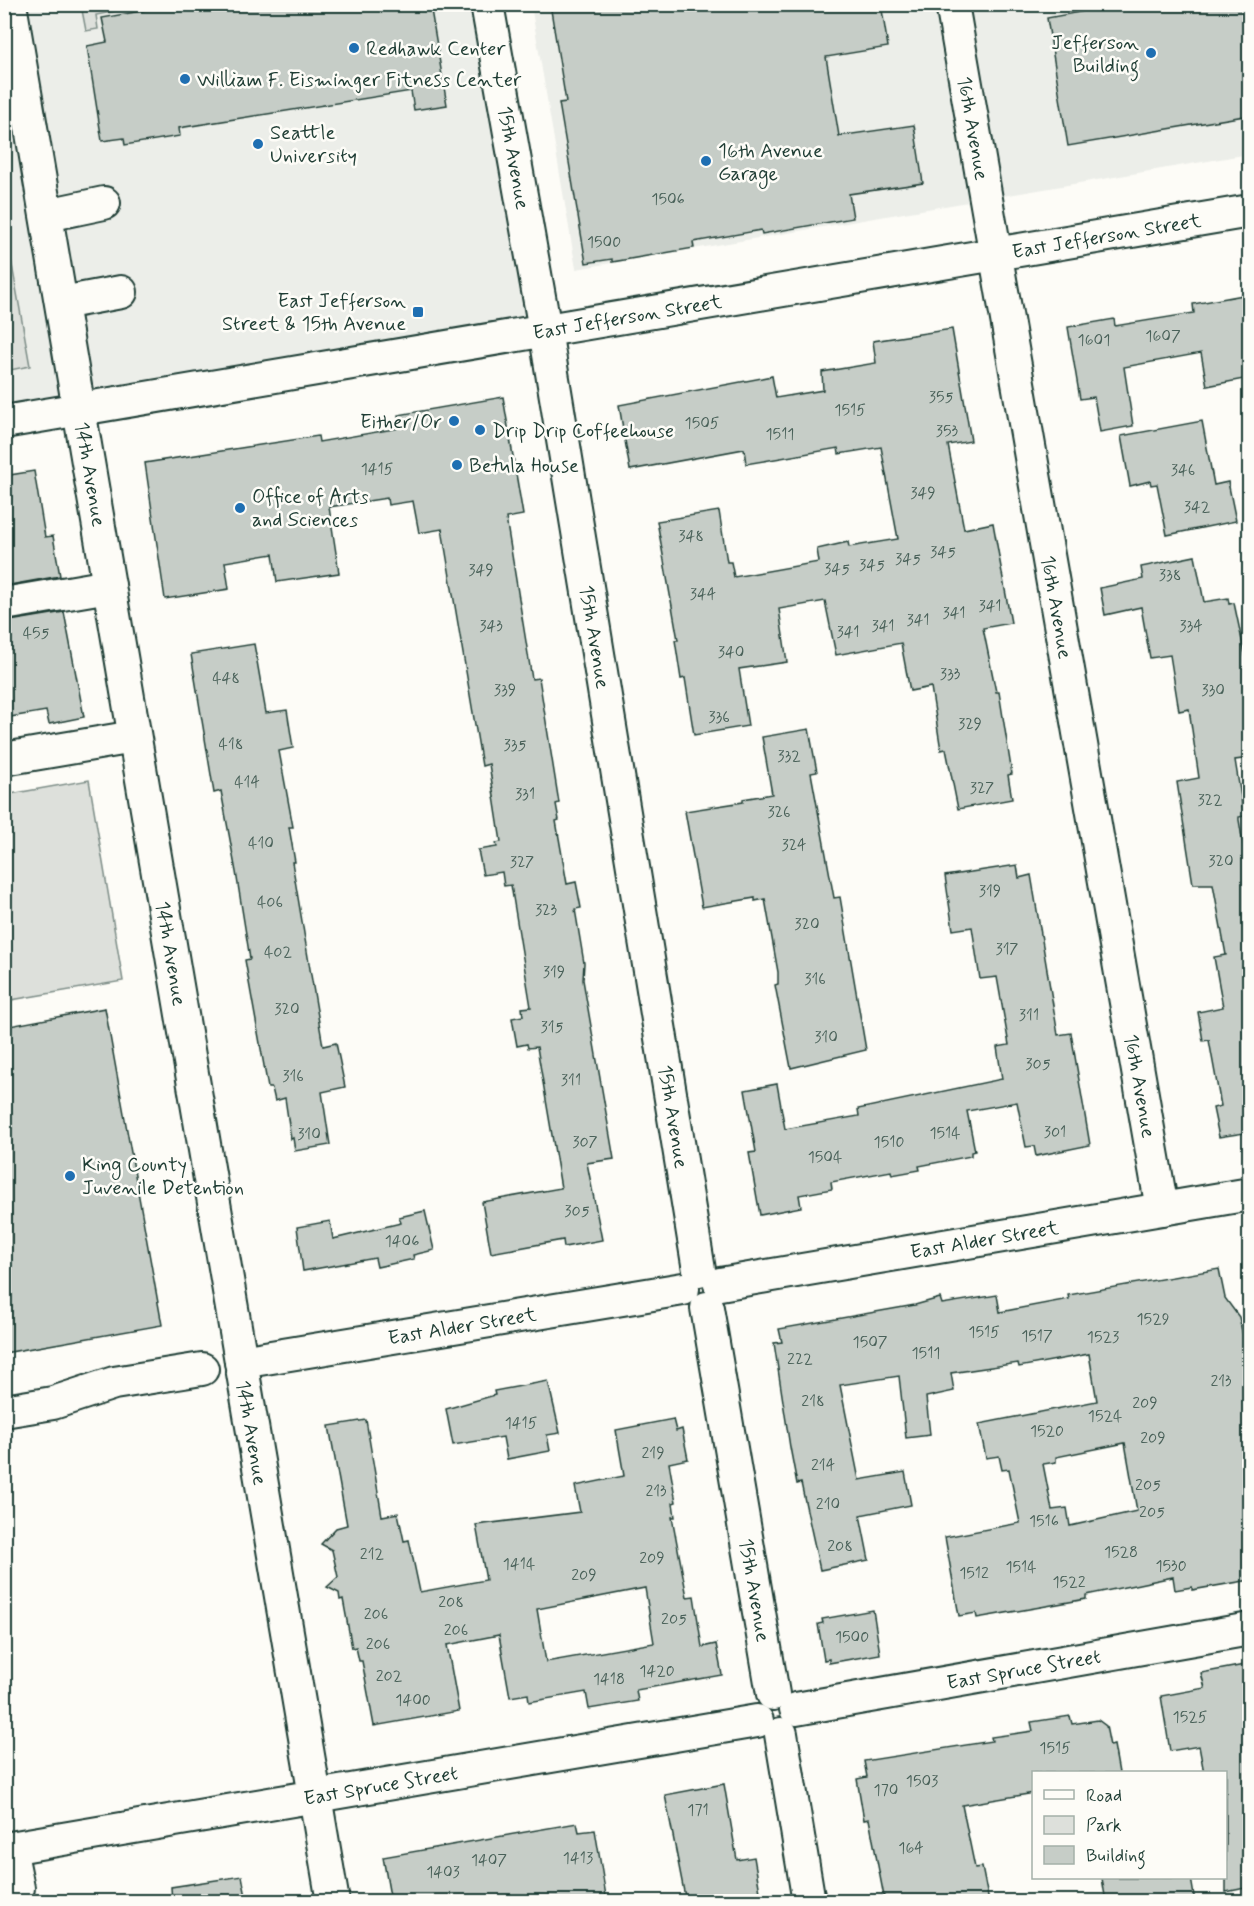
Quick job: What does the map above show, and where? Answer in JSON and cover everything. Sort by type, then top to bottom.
[{"type":"street","name":"14th Avenue","points":[[10,4],[81,409],[134,737],[333,1902]]},
{"type":"street","name":"15th Avenue","points":[[487,4],[545,330],[702,1288],[809,1902]]},
{"type":"street","name":"16th Avenue","points":[[952,4],[1162,1209]]},
{"type":"street","points":[[47,214],[104,203]]},
{"type":"street","name":"East Jefferson Street","points":[[4,422],[1250,211]]},
{"type":"street","points":[[62,303],[121,292]]},
{"type":"street","points":[[4,604],[110,586]]},
{"type":"street","points":[[4,759],[134,737]]},
{"type":"street","name":"East Alder Street","points":[[241,1362],[702,1288],[1250,1194]]},
{"type":"street","points":[[4,1411],[53,1403],[114,1383],[202,1369]]},
{"type":"street","name":"East Spruce Street","points":[[8,1848],[777,1715],[1250,1629]]},
{"type":"street","points":[[8,1848],[18,1888],[12,1902]]},
{"type":"shaded area","name":"Seattle University","points":[[5,5],[487,5],[545,330],[5,422]]},
{"type":"shaded area","points":[[531,5],[1249,5],[1249,154],[576,269]]},
{"type":"green space","points":[[149,4],[96,15],[98,29],[86,31],[81,5]]},
{"type":"green space","points":[[4,220],[30,366],[5,371],[4,371]]},
{"type":"green space","points":[[89,780],[123,981],[5,1001],[5,795]]},
{"type":"building","points":[[157,4],[430,4],[447,105],[414,110],[411,91],[179,128],[180,136],[125,145],[124,138],[102,141],[87,46],[107,42],[102,18],[158,8]]},
{"type":"building","name":"16th Avenue Garage","points":[[550,4],[881,4],[888,47],[826,57],[839,136],[914,125],[923,183],[849,194],[853,218],[762,234],[761,230],[693,242],[694,248],[612,262],[612,259],[586,263],[559,103],[566,102]]},
{"type":"building","name":"Jefferson Building","points":[[1095,4],[1250,4],[1250,115],[1068,146],[1047,18],[1096,9]]},
{"type":"building","points":[[1249,294],[1249,378],[1207,386],[1201,353],[1124,367],[1133,426],[1100,432],[1094,397],[1080,399],[1068,327],[1114,319],[1115,326],[1194,313],[1193,304]]},
{"type":"building","points":[[952,329],[971,441],[948,445],[964,529],[993,523],[1011,623],[983,628],[996,692],[999,692],[1012,774],[1008,775],[1012,799],[958,809],[946,749],[941,750],[931,687],[910,691],[901,643],[836,655],[825,601],[779,609],[787,662],[739,669],[748,726],[694,735],[685,678],[681,679],[675,640],[678,640],[657,521],[719,511],[727,562],[731,562],[734,577],[819,562],[817,549],[848,542],[849,547],[898,539],[881,447],[839,454],[838,448],[746,464],[744,449],[630,470],[619,405],[772,376],[776,398],[823,390],[822,372],[876,363],[873,341]]},
{"type":"building","points":[[503,397],[523,515],[506,518],[532,679],[539,678],[559,803],[556,804],[559,820],[556,821],[567,884],[576,882],[581,908],[575,909],[584,963],[583,980],[614,1159],[587,1163],[602,1240],[564,1247],[563,1240],[491,1253],[482,1202],[561,1188],[537,1047],[528,1048],[527,1044],[517,1046],[512,1018],[523,1016],[522,1008],[531,1007],[511,885],[504,886],[502,872],[483,875],[478,850],[497,847],[496,843],[501,842],[489,764],[482,766],[442,529],[419,533],[413,501],[388,505],[387,498],[329,507],[339,573],[277,582],[273,554],[225,562],[229,589],[165,599],[145,463],[318,436],[319,442],[400,428],[398,415]]},
{"type":"building","points":[[1202,421],[1214,485],[1228,482],[1236,521],[1167,535],[1157,484],[1151,485],[1150,481],[1130,486],[1121,436]]},
{"type":"building","points":[[34,471],[45,537],[53,536],[60,576],[4,586],[4,476]]},
{"type":"building","points":[[1195,556],[1204,602],[1228,598],[1229,604],[1234,603],[1250,678],[1250,758],[1235,760],[1244,816],[1239,817],[1239,820],[1250,885],[1250,1132],[1219,1137],[1213,1108],[1221,1106],[1209,1040],[1203,1041],[1198,1012],[1223,1007],[1214,957],[1226,955],[1213,884],[1193,884],[1177,782],[1199,778],[1189,709],[1179,711],[1170,655],[1150,658],[1141,607],[1105,615],[1100,588],[1143,579],[1141,567]]},
{"type":"building","points":[[64,612],[84,717],[49,724],[46,711],[4,718],[4,622]]},
{"type":"building","points":[[254,644],[266,713],[287,710],[293,748],[279,751],[293,827],[289,827],[295,862],[292,862],[323,1046],[336,1043],[345,1087],[322,1092],[330,1145],[295,1151],[285,1098],[275,1101],[272,1088],[268,1088],[245,960],[250,959],[236,872],[221,791],[214,793],[191,654]]},
{"type":"building","points":[[809,729],[817,772],[811,773],[834,898],[840,897],[866,1050],[791,1068],[775,985],[778,984],[778,972],[765,899],[755,901],[755,898],[702,907],[685,811],[743,802],[743,799],[772,794],[762,737]]},
{"type":"building","points":[[1017,865],[1019,878],[1031,875],[1058,1035],[1071,1033],[1090,1145],[1036,1156],[1034,1146],[1026,1147],[1017,1102],[967,1111],[975,1151],[971,1152],[971,1156],[919,1166],[920,1170],[892,1175],[891,1171],[831,1182],[832,1189],[799,1195],[801,1207],[760,1215],[749,1153],[756,1152],[745,1090],[777,1084],[785,1129],[859,1116],[858,1109],[1002,1079],[997,1047],[1009,1045],[997,977],[980,979],[972,927],[953,930],[945,876]]},
{"type":"building","name":"King County Juvenile Detention","points":[[105,1008],[162,1325],[4,1353],[4,1027]]},
{"type":"building","points":[[425,1211],[434,1250],[413,1255],[414,1259],[377,1267],[375,1258],[303,1271],[297,1227],[330,1221],[333,1239],[401,1223],[399,1217]]},
{"type":"building","points":[[1219,1269],[1225,1298],[1239,1317],[1250,1368],[1250,1580],[1192,1590],[1192,1587],[1175,1590],[1173,1577],[1086,1595],[1086,1599],[977,1618],[976,1613],[959,1616],[945,1537],[1020,1523],[1009,1469],[1002,1470],[999,1456],[986,1458],[979,1424],[1097,1401],[1089,1354],[1019,1367],[1018,1363],[951,1373],[954,1391],[926,1397],[930,1435],[906,1438],[899,1376],[840,1385],[859,1480],[905,1472],[911,1505],[860,1515],[869,1560],[820,1570],[801,1483],[797,1484],[790,1447],[774,1343],[782,1342],[779,1329],[915,1305],[940,1298],[942,1304],[997,1295],[1000,1312],[1069,1299],[1068,1295]],"holes":[[[1125,1443],[1137,1511],[1070,1526],[1067,1508],[1052,1510],[1043,1464],[1056,1462],[1056,1457]]]},
{"type":"building","points":[[548,1381],[560,1433],[547,1435],[550,1451],[507,1459],[503,1437],[453,1445],[446,1409],[495,1395],[494,1391]]},
{"type":"building","points":[[673,1419],[676,1431],[682,1429],[688,1459],[669,1463],[676,1502],[673,1503],[675,1517],[672,1517],[687,1597],[694,1596],[702,1647],[716,1644],[722,1675],[636,1690],[638,1701],[589,1709],[586,1692],[529,1702],[528,1694],[510,1697],[499,1635],[447,1645],[459,1711],[374,1726],[362,1661],[359,1661],[356,1647],[352,1648],[343,1599],[340,1600],[339,1593],[327,1587],[338,1577],[332,1550],[321,1544],[336,1528],[347,1525],[329,1426],[366,1420],[382,1516],[398,1513],[404,1541],[409,1540],[420,1592],[486,1580],[476,1525],[580,1512],[575,1486],[624,1476],[616,1430]],"holes":[[[645,1588],[654,1643],[546,1662],[537,1609]]]},
{"type":"building","points":[[873,1610],[880,1654],[829,1663],[829,1659],[824,1660],[818,1624],[823,1623],[822,1619]]},
{"type":"building","points":[[1250,1664],[1250,1887],[1226,1892],[1227,1771],[1204,1771],[1199,1746],[1170,1751],[1161,1696],[1205,1688],[1201,1673]]},
{"type":"building","points":[[1070,1716],[1072,1724],[1098,1720],[1106,1726],[1110,1746],[1114,1745],[1119,1771],[1032,1771],[1032,1793],[962,1805],[975,1868],[982,1867],[989,1902],[885,1902],[869,1819],[864,1820],[857,1779],[867,1777],[864,1761],[992,1741],[991,1737],[1033,1731],[1031,1722]]},
{"type":"building","points":[[724,1784],[737,1860],[754,1857],[761,1898],[740,1902],[686,1902],[665,1795]]},
{"type":"building","points":[[577,1823],[579,1832],[595,1830],[607,1902],[391,1902],[383,1857]]},
{"type":"building","points":[[242,1876],[247,1902],[172,1902],[171,1887]]},
{"type":"building","points":[[1102,1879],[1191,1879],[1195,1902],[1106,1902]]},
{"type":"place","name":"Redhawk Center","points":[[354,48]]},
{"type":"place","name":"Jefferson Building","points":[[1151,53]]},
{"type":"place","name":"William F. Eisminger Fitness Center","points":[[185,79]]},
{"type":"place","name":"Seattle University","points":[[258,144]]},
{"type":"place","name":"16th Avenue Garage","points":[[706,161]]},
{"type":"place","name":"East Jefferson Street & 15th Avenue","points":[[418,312]]},
{"type":"place","name":"Either/Or","points":[[454,421]]},
{"type":"place","name":"Drip Drip Coffeehouse","points":[[480,430]]},
{"type":"place","name":"Betula House","points":[[457,465]]},
{"type":"place","name":"Office of Arts and Sciences","points":[[240,508]]},
{"type":"place","name":"King County Juvenile Detention","points":[[70,1176]]}]
